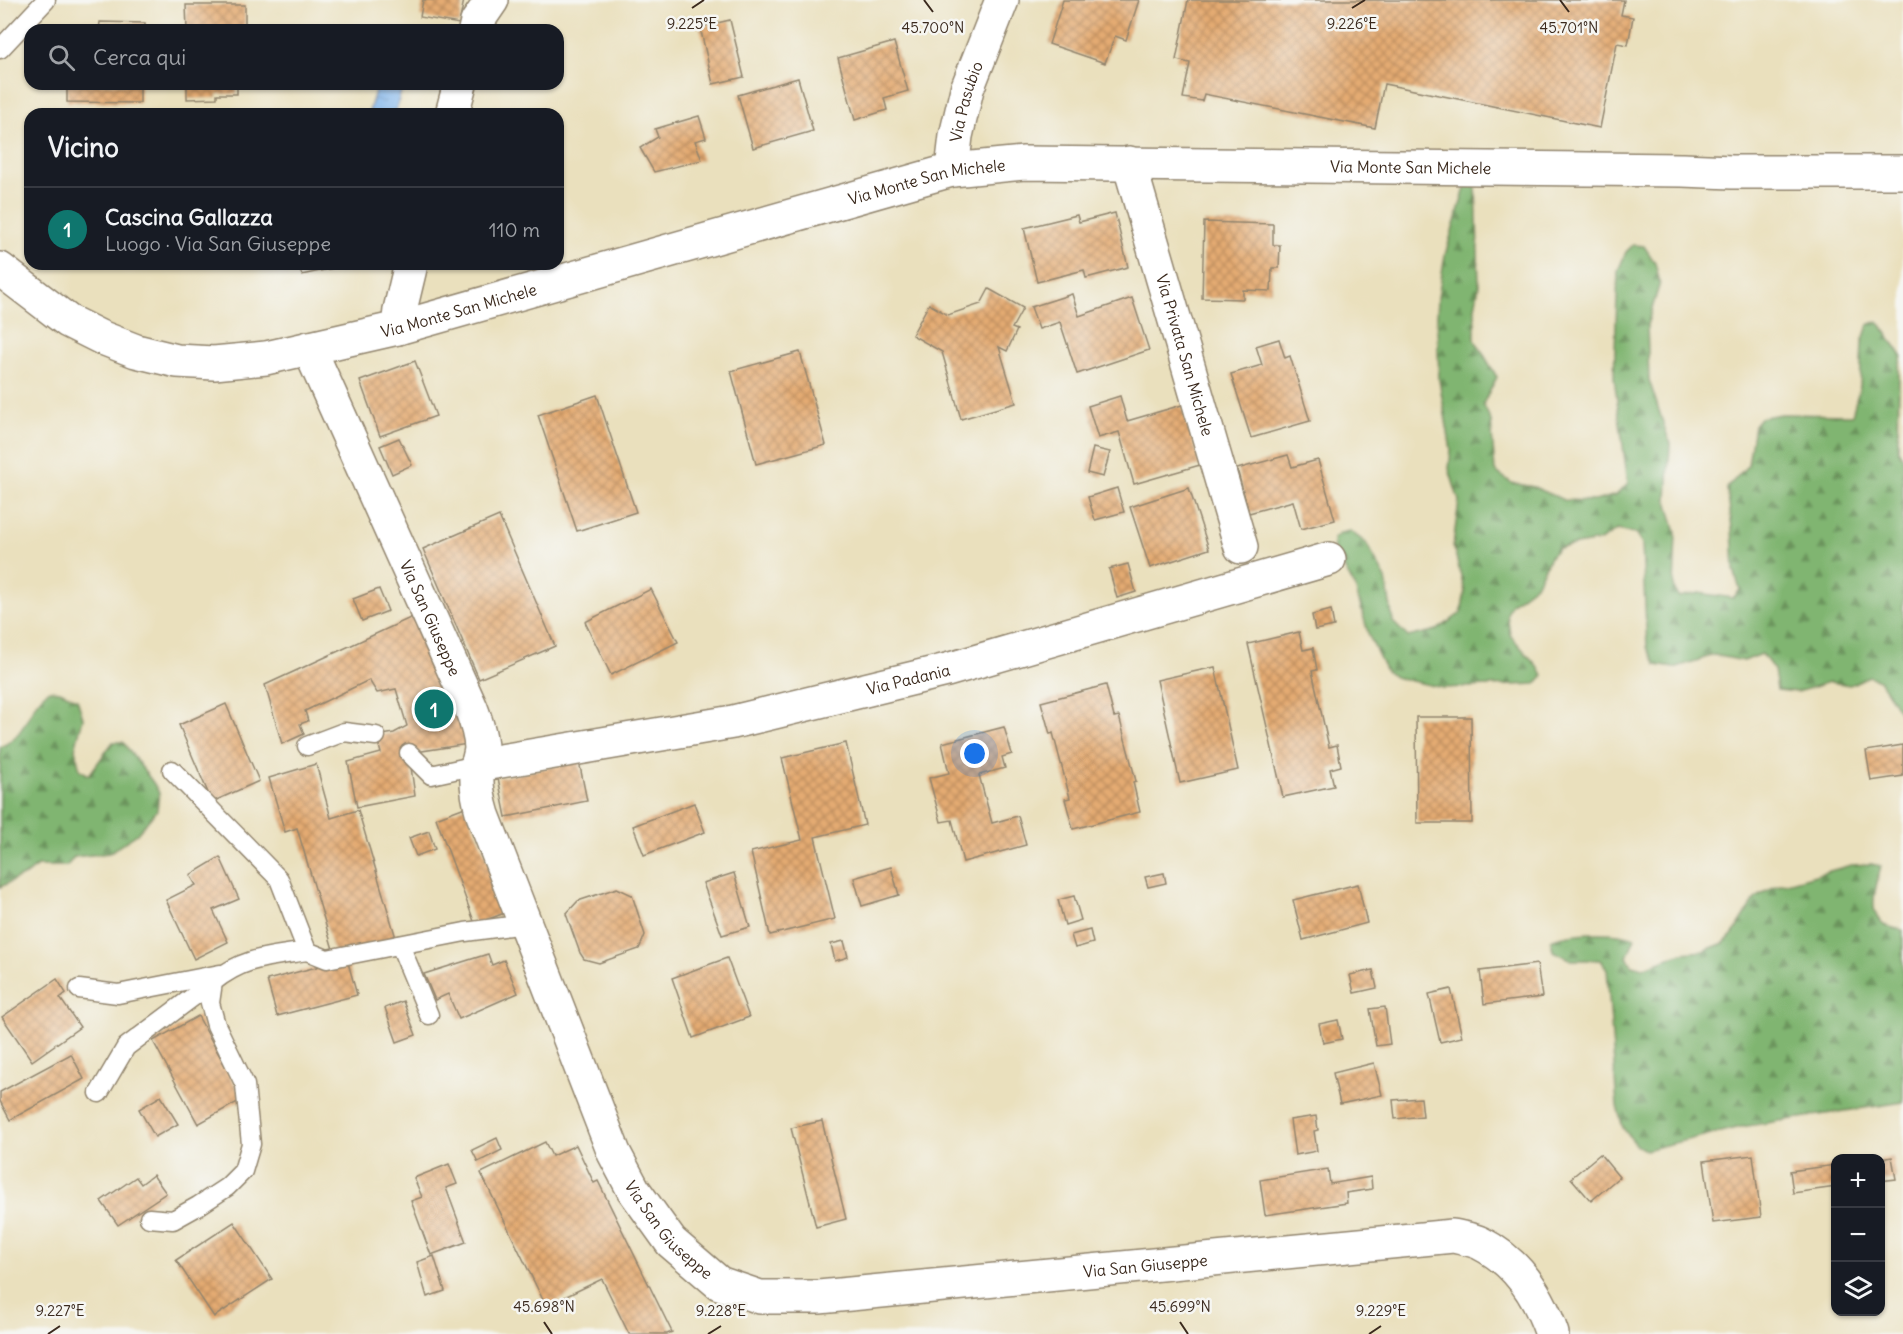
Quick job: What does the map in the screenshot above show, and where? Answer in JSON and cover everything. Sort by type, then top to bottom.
[{"type":"street","points":[[476,24],[492,0]]},
{"type":"street","name":"Via Pasubio","points":[[952,170],[964,98],[994,3]]},
{"type":"street","points":[[454,108],[458,90]]},
{"type":"street","name":"Via Monte San Michele","points":[[0,269],[68,321],[100,337],[136,351],[177,361],[214,363],[267,358],[398,328],[952,170],[1024,163],[1129,163],[1732,172],[1903,172]]},
{"type":"street","name":"Via Privata San Michele","points":[[1129,163],[1241,547]]},
{"type":"street","points":[[398,328],[410,270]]},
{"type":"street","name":"Via San Giuseppe","points":[[309,348],[471,708],[479,730],[481,751],[477,765],[478,799],[483,815],[614,1153],[633,1189],[671,1242],[719,1283],[760,1297],[819,1297],[1453,1236],[1479,1242],[1508,1261],[1522,1274],[1545,1312],[1552,1334]]},
{"type":"street","name":"Via Padania","points":[[477,765],[733,722],[767,714],[947,670],[1329,559]]},
{"type":"lane","points":[[0,49],[46,0]]},
{"type":"lane","points":[[307,746],[344,732],[376,736]]},
{"type":"lane","points":[[409,753],[431,776],[477,765]]},
{"type":"lane","points":[[172,770],[279,879],[307,951]]},
{"type":"lane","points":[[99,1093],[126,1047],[219,978],[246,961],[307,951],[327,959],[465,932],[525,924]]},
{"type":"lane","points":[[400,945],[429,1015]]},
{"type":"lane","points":[[79,989],[118,994],[219,978]]},
{"type":"lane","points":[[149,1218],[172,1220],[227,1187],[243,1171],[251,1144],[245,1085],[216,1025],[210,1003],[219,978]]},
{"type":"green space","points":[[1466,185],[1476,186],[1479,285],[1475,308],[1475,340],[1497,377],[1483,404],[1491,421],[1495,471],[1512,483],[1534,487],[1564,500],[1595,501],[1616,495],[1628,484],[1614,377],[1618,271],[1626,252],[1633,245],[1644,246],[1655,263],[1660,283],[1647,325],[1649,380],[1670,444],[1667,500],[1676,533],[1674,588],[1679,597],[1699,593],[1733,598],[1740,590],[1734,570],[1727,488],[1748,465],[1754,425],[1760,418],[1780,414],[1852,415],[1860,386],[1862,343],[1868,325],[1878,321],[1902,356],[1899,367],[1898,450],[1903,458],[1903,714],[1879,680],[1869,676],[1850,685],[1829,682],[1798,692],[1777,690],[1774,670],[1762,654],[1744,661],[1714,655],[1674,668],[1656,665],[1647,647],[1642,544],[1637,534],[1617,530],[1600,541],[1558,548],[1551,555],[1536,585],[1511,604],[1507,614],[1510,635],[1543,676],[1536,684],[1443,688],[1394,677],[1386,671],[1369,636],[1355,587],[1334,550],[1333,539],[1341,533],[1350,531],[1366,543],[1386,579],[1393,622],[1408,637],[1437,630],[1461,613],[1465,592],[1453,545],[1459,501],[1449,469],[1451,450],[1439,380],[1437,317],[1445,255]]},
{"type":"green space","points":[[49,690],[60,691],[77,699],[83,718],[75,749],[80,770],[89,775],[113,742],[123,742],[159,793],[157,810],[137,834],[109,853],[74,857],[67,866],[37,866],[29,873],[0,887],[0,747],[17,735],[36,704]]},
{"type":"green space","points":[[1851,865],[1881,866],[1874,897],[1876,915],[1881,922],[1890,927],[1903,930],[1903,1102],[1741,1127],[1645,1150],[1636,1145],[1623,1128],[1617,1106],[1607,969],[1601,960],[1571,960],[1553,951],[1551,940],[1569,935],[1593,933],[1627,935],[1635,938],[1627,957],[1632,965],[1643,968],[1682,953],[1703,951],[1724,943],[1733,934],[1755,899],[1773,887]]},
{"type":"water","points":[[375,90],[401,90],[397,108],[370,108]]},
{"type":"building","points":[[423,0],[464,0],[459,24],[420,17]]},
{"type":"building","points":[[1063,0],[1139,0],[1126,40],[1115,36],[1105,63],[1049,44]]},
{"type":"building","points":[[1188,0],[1624,0],[1621,15],[1633,17],[1628,45],[1617,43],[1600,128],[1384,84],[1375,128],[1204,94],[1202,101],[1183,98],[1190,63],[1176,60]]},
{"type":"building","points":[[186,5],[245,5],[245,24],[187,24]]},
{"type":"building","points":[[730,20],[744,77],[713,84],[700,27]]},
{"type":"building","points":[[100,22],[145,23],[145,24],[100,24]]},
{"type":"building","points":[[894,42],[908,91],[884,98],[887,110],[855,120],[838,58]]},
{"type":"building","points":[[798,78],[813,131],[753,148],[738,95]]},
{"type":"building","points":[[67,90],[140,90],[140,103],[67,102]]},
{"type":"building","points":[[187,90],[237,90],[237,94],[217,94],[217,98],[187,99]]},
{"type":"building","points":[[699,116],[706,138],[695,141],[702,160],[654,172],[640,148],[658,137],[655,129]]},
{"type":"building","points":[[1115,213],[1128,267],[1086,278],[1084,270],[1037,282],[1024,228],[1077,215],[1079,222]]},
{"type":"building","points":[[1204,222],[1273,224],[1273,245],[1280,245],[1279,268],[1272,268],[1271,291],[1243,290],[1243,299],[1202,298]]},
{"type":"building","points":[[300,270],[325,270],[302,275]]},
{"type":"building","points":[[989,289],[1023,308],[1012,328],[1017,330],[1007,351],[999,347],[1016,403],[961,419],[942,352],[912,335],[929,304],[948,315],[981,304]]},
{"type":"building","points":[[1072,294],[1079,316],[1132,298],[1149,350],[1077,374],[1060,322],[1039,329],[1031,307]]},
{"type":"building","points":[[1279,339],[1285,358],[1290,356],[1310,421],[1251,438],[1231,374],[1262,365],[1256,346]]},
{"type":"building","points":[[800,352],[826,445],[756,464],[731,371]]},
{"type":"building","points":[[415,361],[436,416],[380,436],[360,381]]},
{"type":"building","points":[[597,395],[636,512],[577,531],[538,415]]},
{"type":"building","points":[[1120,396],[1127,421],[1182,405],[1200,465],[1134,484],[1119,432],[1098,438],[1088,406]]},
{"type":"building","points":[[399,438],[412,465],[392,474],[380,446]]},
{"type":"building","points":[[1093,448],[1110,452],[1103,477],[1087,473]]},
{"type":"building","points":[[1288,455],[1292,467],[1318,460],[1335,520],[1301,529],[1293,501],[1249,513],[1237,469]]},
{"type":"building","points":[[1117,488],[1124,512],[1095,520],[1088,497]]},
{"type":"building","points":[[1189,488],[1209,549],[1150,568],[1130,507]]},
{"type":"building","points":[[499,516],[555,646],[479,679],[423,549]]},
{"type":"building","points":[[1128,564],[1136,592],[1117,598],[1109,569]]},
{"type":"building","points":[[379,589],[388,611],[362,621],[353,599]]},
{"type":"building","points":[[651,589],[678,642],[611,675],[585,622]]},
{"type":"building","points":[[1331,610],[1334,626],[1315,630],[1312,615]]},
{"type":"building","points":[[421,613],[475,743],[409,753],[415,796],[357,807],[348,762],[381,753],[376,736],[394,733],[407,726],[396,689],[377,693],[369,680],[305,711],[308,721],[300,724],[304,734],[282,744],[265,685]]},
{"type":"building","points":[[1299,632],[1303,650],[1313,648],[1317,670],[1312,671],[1329,747],[1337,745],[1341,766],[1330,769],[1334,786],[1283,797],[1248,644]]},
{"type":"building","points":[[1215,667],[1238,770],[1180,783],[1157,680]]},
{"type":"building","points":[[1106,685],[1114,717],[1119,716],[1136,781],[1133,782],[1140,812],[1073,829],[1065,799],[1070,798],[1053,733],[1050,734],[1041,702]]},
{"type":"building","points":[[226,704],[259,781],[212,802],[179,725]]},
{"type":"building","points":[[1416,717],[1471,717],[1472,823],[1417,823]]},
{"type":"building","points":[[1004,727],[1012,754],[1002,757],[1005,768],[979,775],[992,823],[1018,816],[1026,845],[963,862],[952,820],[941,822],[929,778],[949,773],[942,743]]},
{"type":"building","points":[[846,743],[865,825],[815,837],[835,919],[770,935],[751,852],[802,840],[782,758]]},
{"type":"building","points":[[1903,745],[1903,776],[1871,781],[1866,751]]},
{"type":"building","points":[[579,761],[587,801],[506,817],[498,778]]},
{"type":"building","points":[[316,764],[331,818],[358,810],[396,938],[335,956],[297,828],[285,832],[269,778]]},
{"type":"building","points":[[694,803],[705,832],[644,855],[633,826]]},
{"type":"building","points":[[465,807],[510,911],[475,924],[436,818]]},
{"type":"building","points":[[429,831],[435,849],[416,856],[409,838]]},
{"type":"building","points":[[220,857],[239,899],[213,910],[228,942],[194,959],[166,900],[196,885],[190,875]]},
{"type":"building","points":[[891,867],[899,895],[862,906],[854,878]]},
{"type":"building","points":[[734,873],[750,927],[722,935],[703,883]]},
{"type":"building","points":[[1164,873],[1166,883],[1148,887],[1145,877]]},
{"type":"building","points":[[1358,884],[1367,923],[1303,940],[1293,900]]},
{"type":"building","points":[[617,888],[632,895],[645,935],[639,949],[599,963],[584,959],[566,914],[578,901]]},
{"type":"building","points":[[1074,896],[1081,920],[1065,925],[1058,900]]},
{"type":"building","points":[[1090,930],[1093,943],[1075,948],[1071,935]]},
{"type":"building","points":[[844,941],[848,957],[835,961],[831,944]]},
{"type":"building","points":[[488,954],[492,965],[504,960],[518,993],[459,1019],[448,994],[435,1000],[424,974]]},
{"type":"building","points":[[727,958],[749,1017],[693,1038],[672,978]]},
{"type":"building","points":[[347,959],[357,995],[277,1016],[267,980]]},
{"type":"building","points":[[1537,964],[1542,997],[1484,1004],[1480,971]]},
{"type":"building","points":[[1373,970],[1377,988],[1354,993],[1350,975]]},
{"type":"building","points":[[57,979],[66,993],[60,998],[80,1027],[32,1061],[2,1017]]},
{"type":"building","points":[[1451,989],[1462,1037],[1440,1042],[1429,994]]},
{"type":"building","points":[[403,1001],[416,1035],[397,1042],[385,1008]]},
{"type":"building","points":[[1385,1007],[1390,1044],[1376,1046],[1370,1009]]},
{"type":"building","points":[[198,1016],[243,1099],[198,1124],[153,1041]]},
{"type":"building","points":[[1338,1020],[1342,1039],[1323,1043],[1319,1024]]},
{"type":"building","points":[[71,1054],[84,1079],[10,1120],[0,1101],[0,1092]]},
{"type":"building","points":[[1374,1063],[1382,1095],[1340,1104],[1333,1073]]},
{"type":"building","points":[[161,1096],[178,1124],[155,1137],[139,1109]]},
{"type":"building","points":[[1421,1098],[1423,1116],[1395,1119],[1393,1100]]},
{"type":"building","points":[[1316,1116],[1318,1130],[1314,1131],[1317,1151],[1295,1155],[1290,1120]]},
{"type":"building","points":[[822,1121],[846,1219],[816,1227],[791,1128]]},
{"type":"building","points":[[497,1138],[502,1150],[478,1162],[472,1150]]},
{"type":"building","points":[[545,1142],[552,1156],[576,1145],[594,1183],[598,1181],[672,1332],[629,1334],[602,1279],[546,1306],[481,1173]]},
{"type":"building","points":[[1600,1154],[1619,1177],[1591,1201],[1571,1178]]},
{"type":"building","points":[[1753,1155],[1761,1217],[1713,1223],[1704,1161]]},
{"type":"building","points":[[1892,1157],[1896,1179],[1885,1180],[1885,1158]]},
{"type":"building","points":[[449,1164],[457,1184],[446,1188],[466,1242],[431,1255],[411,1201],[422,1197],[414,1178]]},
{"type":"building","points":[[1831,1166],[1831,1188],[1793,1193],[1790,1171]]},
{"type":"building","points":[[1328,1169],[1330,1184],[1371,1177],[1372,1189],[1346,1193],[1347,1203],[1265,1215],[1260,1180]]},
{"type":"building","points":[[153,1175],[166,1193],[118,1225],[101,1201],[136,1177],[141,1184]]},
{"type":"building","points":[[234,1222],[272,1279],[214,1317],[176,1260]]},
{"type":"building","points":[[434,1256],[445,1291],[427,1297],[417,1262]]},
{"type":"place","name":"Cascina Gallazza","points":[[434,709]]}]
